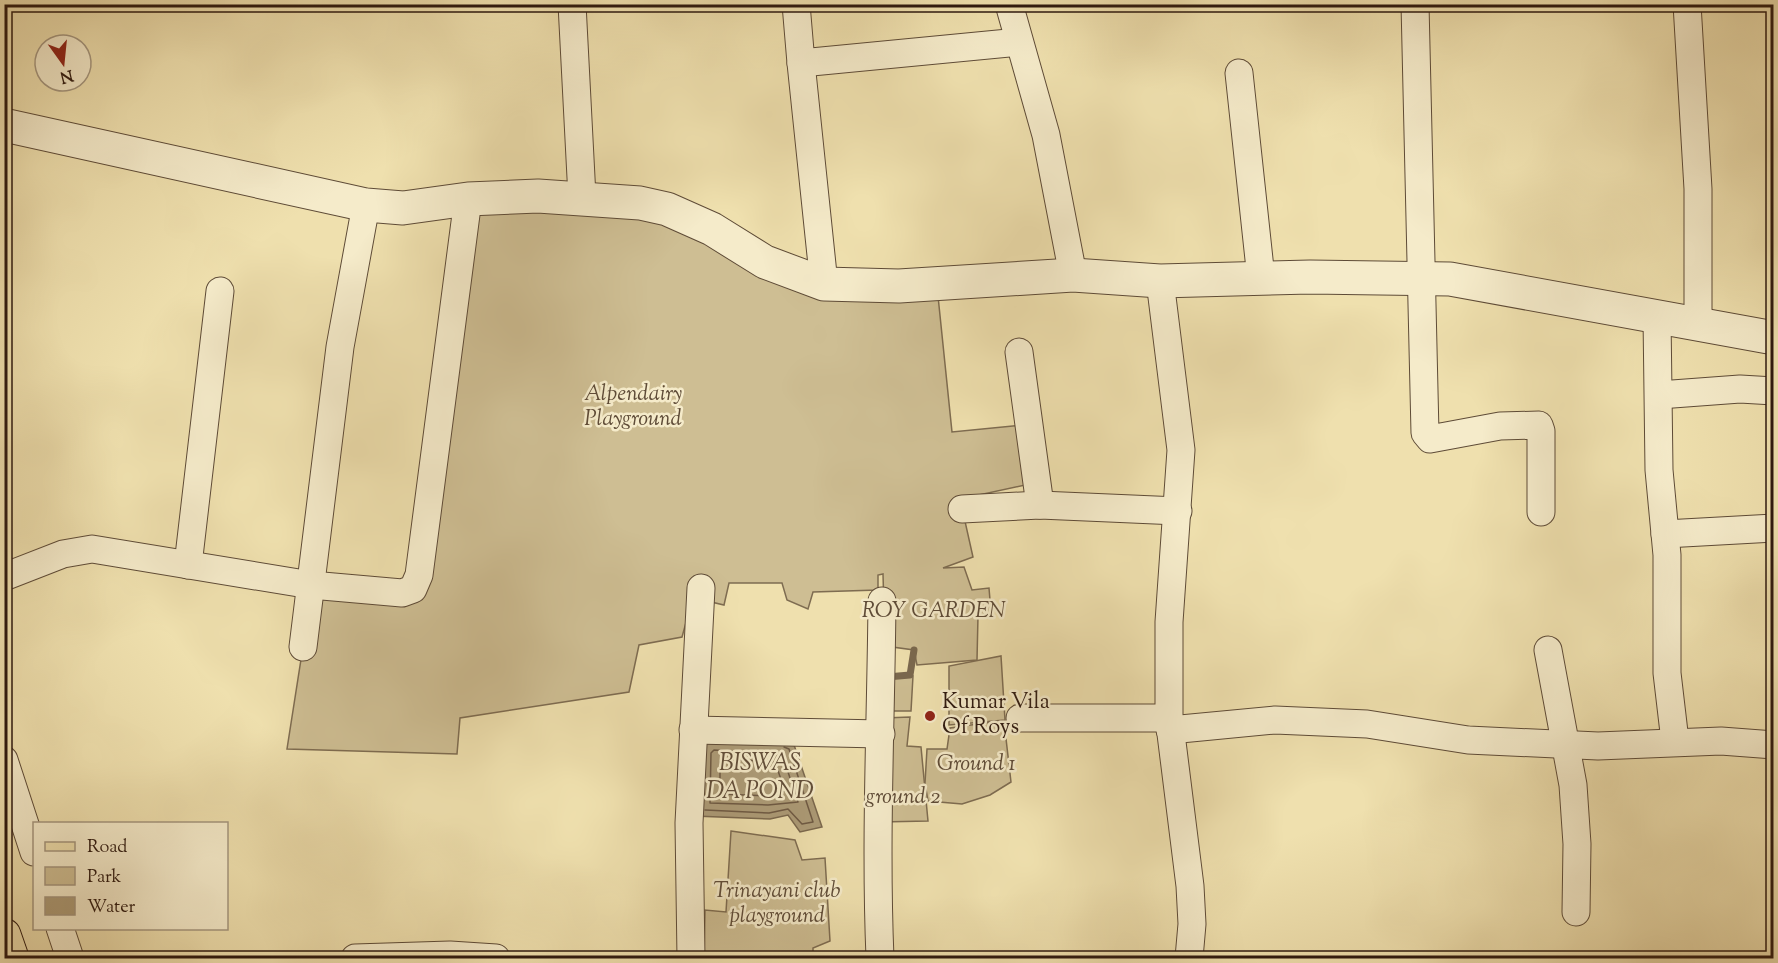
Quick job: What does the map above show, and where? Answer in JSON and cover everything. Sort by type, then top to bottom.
[{"type":"main road","points":[[4,935],[12,958]]},
{"type":"street","points":[[572,4],[582,197]]},
{"type":"street","points":[[796,4],[824,285]]},
{"type":"street","points":[[1009,4],[1053,168],[1073,275]]},
{"type":"street","points":[[1415,4],[1426,435],[1430,439],[1500,426],[1539,425],[1541,429],[1540,512]]},
{"type":"street","points":[[1687,4],[1698,189],[1698,322]]},
{"type":"street","points":[[801,63],[1019,42]]},
{"type":"street","points":[[1239,74],[1261,278]]},
{"type":"street","points":[[4,125],[366,205],[403,208],[468,199],[538,196],[582,197],[640,203],[667,210],[711,228],[765,262],[824,285],[899,286],[1073,275],[1160,281],[1423,277],[1513,288],[1773,338]]},
{"type":"street","points":[[4,577],[80,550],[110,551],[311,585],[402,594],[413,589],[417,583],[468,199]]},
{"type":"street","points":[[303,647],[340,347],[366,205]]},
{"type":"street","points":[[1160,281],[1181,450],[1169,622],[1169,724],[1190,886],[1192,924],[1189,958]]},
{"type":"street","points":[[188,565],[220,291]]},
{"type":"street","points":[[1658,317],[1659,470],[1665,534],[1667,673],[1675,741]]},
{"type":"street","points":[[1019,352],[1040,505]]},
{"type":"street","points":[[1659,395],[1740,389],[1773,391]]},
{"type":"street","points":[[962,509],[1040,505],[1178,512]]},
{"type":"street","points":[[1665,534],[1773,528]]},
{"type":"street","points":[[691,958],[689,823],[702,588]]},
{"type":"street","points":[[880,958],[877,836],[881,734],[882,601]]},
{"type":"street","points":[[1548,650],[1567,745],[1576,814],[1576,912]]},
{"type":"street","points":[[1020,718],[1169,724],[1287,721],[1367,724],[1468,740],[1567,745],[1598,746],[1675,741],[1743,741],[1773,745]]},
{"type":"street","points":[[693,730],[881,734]]},
{"type":"street","points":[[4,760],[33,849]]},
{"type":"street","points":[[61,930],[69,958]]},
{"type":"street","points":[[355,958],[450,955],[496,958]]},
{"type":"green space","name":"Alpendairy Playground","points":[[607,203],[719,238],[938,296],[952,432],[1024,425],[1030,484],[960,499],[973,557],[943,568],[964,567],[972,590],[989,588],[991,612],[978,616],[977,660],[917,665],[914,650],[885,646],[883,574],[878,575],[878,590],[813,592],[808,609],[787,600],[782,583],[729,583],[724,605],[703,600],[697,583],[682,637],[639,645],[629,692],[460,718],[457,754],[287,749],[312,589],[416,601],[474,206]]},
{"type":"green space","points":[[1001,656],[1005,720],[949,725],[949,666]]},
{"type":"green space","points":[[913,676],[911,711],[885,711],[884,679]]},
{"type":"green space","name":"ground 2","points":[[910,717],[907,746],[921,747],[928,821],[880,822],[884,718]]},
{"type":"green space","name":"Ground 1","points":[[999,721],[1005,730],[1011,782],[990,795],[962,804],[928,801],[925,783],[927,749],[947,749],[950,728]]},
{"type":"green space","name":"Trinayani club playground","points":[[731,831],[795,840],[802,860],[825,858],[830,941],[813,948],[813,958],[704,958],[705,910],[726,912]]},
{"type":"water","name":"BISWAS DA POND","points":[[699,736],[793,742],[822,827],[800,832],[788,815],[770,819],[694,816]]},
{"type":"waterway","points":[[887,677],[910,675],[914,650]]},
{"type":"place","name":"Kumar Vila Of Roys","points":[[930,716]]},
{"type":"park label","name":"ROY GARDEN","points":[[934,612]]}]
